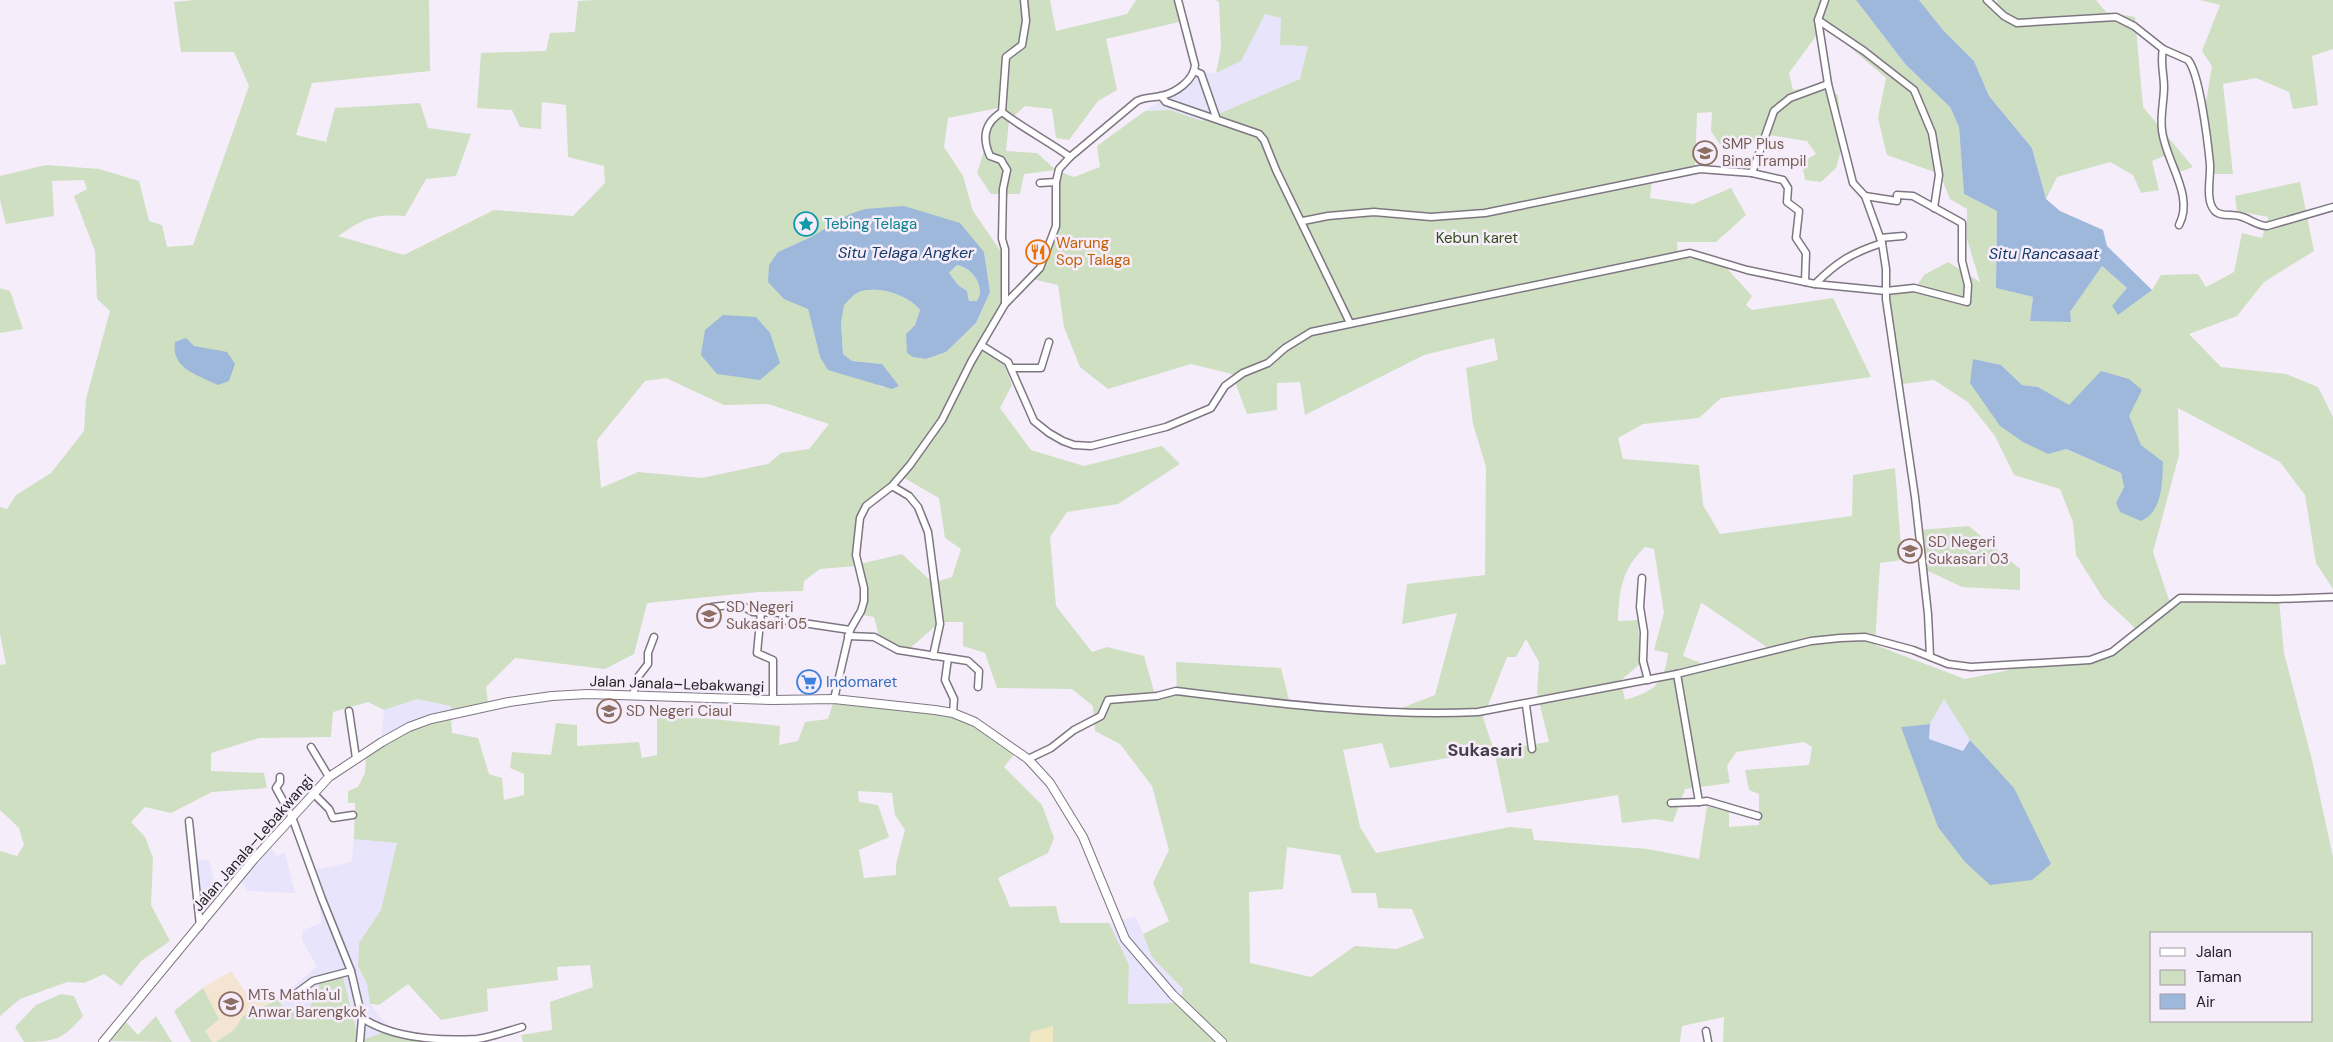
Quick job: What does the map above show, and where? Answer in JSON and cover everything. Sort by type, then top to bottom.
[{"type":"main road","name":"Jalan Janala–Lebakwangi","points":[[103,1042],[312,793],[328,777],[356,758],[409,728],[431,719],[509,702],[552,696],[633,695],[773,700],[834,699],[904,705],[953,713],[976,722],[1028,759],[1050,783],[1083,837],[1125,939],[1173,995],[1222,1042]]},
{"type":"street","points":[[1005,304],[1005,249],[1002,239],[1003,189],[1007,170],[1001,160],[990,156],[986,146],[985,134],[988,124],[1002,112],[1006,57],[1022,45],[1026,20],[1024,0]]},
{"type":"street","points":[[834,699],[849,633],[862,611],[864,601],[864,588],[856,555],[860,518],[866,506],[892,486],[910,465],[942,420],[981,345],[1005,304],[1034,274],[1046,254],[1056,226],[1056,182],[1060,169],[1070,157],[1137,101],[1143,98],[1161,96],[1182,86],[1194,71],[1193,56],[1178,0]]},
{"type":"street","points":[[1825,0],[1818,20],[1828,84],[1853,183],[1865,196],[1881,241],[1886,269],[1886,291],[1915,498],[1928,614],[1930,656]]},
{"type":"street","points":[[1987,0],[2004,16],[2017,23],[2116,17],[2134,26],[2163,49],[2188,60],[2195,72],[2209,158],[2210,199],[2212,208],[2218,214],[2239,216],[2261,226],[2267,226],[2333,207]]},
{"type":"street","points":[[1818,20],[1864,51],[1914,90],[1932,133],[1939,175],[1934,208]]},
{"type":"street","points":[[2163,49],[2161,58],[2164,87],[2162,130],[2185,202],[2184,215],[2179,225]]},
{"type":"street","points":[[1194,71],[1201,74],[1216,117]]},
{"type":"street","points":[[1752,173],[1774,111],[1790,98],[1828,84]]},
{"type":"street","points":[[1161,96],[1166,102],[1180,108],[1216,117],[1259,134],[1264,140],[1350,323]]},
{"type":"street","points":[[1002,112],[1026,131],[1048,141],[1070,157]]},
{"type":"street","points":[[1303,221],[1328,216],[1374,212],[1431,217],[1485,213],[1700,169],[1752,173],[1784,180],[1788,188],[1787,202],[1799,211],[1796,238],[1806,253],[1805,282]]},
{"type":"street","points":[[1040,183],[1056,182]]},
{"type":"street","points":[[981,345],[999,354],[1012,368],[1034,421],[1063,441],[1091,446],[1166,427],[1211,408],[1226,386],[1243,373],[1268,363],[1285,348],[1310,332],[1690,253],[1747,270],[1815,284],[1886,291],[1914,288],[1967,302],[1968,285],[1962,261],[1962,223],[1913,196],[1897,195],[1897,201],[1865,196]]},
{"type":"street","points":[[1815,284],[1836,264],[1857,251],[1881,241],[1903,236]]},
{"type":"street","points":[[1012,368],[1041,368],[1049,342]]},
{"type":"street","points":[[892,486],[909,496],[918,507],[928,532],[940,624],[933,656]]},
{"type":"street","points":[[1642,578],[1640,607],[1644,632],[1643,661],[1648,680]]},
{"type":"street","points":[[1028,759],[1050,748],[1074,730],[1101,716],[1108,700],[1157,696],[1176,691],[1373,710],[1446,714],[1478,712],[1526,705],[1677,674],[1811,641],[1840,638],[1865,637],[1930,656],[1948,664],[1971,667],[2090,660],[2112,652],[2180,598],[2286,599],[2333,597]]},
{"type":"street","points":[[712,607],[739,604],[753,612],[782,613],[783,620],[874,637],[898,650],[968,661],[979,671],[978,688]]},
{"type":"street","points":[[761,612],[757,653],[773,660],[773,700]]},
{"type":"street","points":[[633,695],[638,677],[648,664],[648,653],[654,637]]},
{"type":"street","points":[[948,658],[945,680],[954,699],[953,713]]},
{"type":"street","points":[[1677,674],[1699,802]]},
{"type":"street","points":[[1526,705],[1532,750]]},
{"type":"street","points":[[349,711],[356,758]]},
{"type":"street","points":[[311,747],[328,777]]},
{"type":"street","points":[[280,777],[280,782],[276,788],[292,817],[351,971],[362,1018],[360,1042]]},
{"type":"street","points":[[312,793],[323,801],[333,818],[352,815]]},
{"type":"street","points":[[1671,803],[1707,801],[1758,816]]},
{"type":"street","points":[[189,821],[200,926]]},
{"type":"street","points":[[294,995],[313,981],[351,971]]},
{"type":"street","points":[[362,1018],[385,1029],[418,1037],[478,1039],[522,1027]]},
{"type":"street","points":[[1706,1032],[1708,1042]]},
{"type":"shaded area","points":[[1264,14],[1281,17],[1308,46],[1300,79],[1202,121],[1170,110],[1145,111],[1181,87],[1195,71],[1216,73],[1240,61]]},
{"type":"shaded area","points":[[417,699],[451,706],[451,717],[381,745],[384,710]]},
{"type":"shaded area","points":[[1944,699],[1970,740],[1963,751],[1929,739],[1930,724]]},
{"type":"shaded area","points":[[354,839],[397,843],[381,910],[359,943],[358,966],[367,984],[370,1004],[391,1030],[359,1042],[320,982],[309,1010],[282,1010],[281,998],[317,966],[302,940],[303,930],[321,923],[319,894],[313,870],[352,862]]},
{"type":"shaded area","points":[[270,844],[276,856],[285,853],[295,893],[248,891],[240,880]]},
{"type":"shaded area","points":[[209,859],[219,905],[201,922],[192,862]]},
{"type":"shaded area","points":[[1136,917],[1152,957],[1183,989],[1179,1003],[1128,1004],[1129,965],[1109,923]]},
{"type":"shaded area","points":[[231,971],[251,1000],[264,994],[269,1003],[243,1016],[234,1030],[216,1042],[212,1042],[204,1031],[219,1019],[203,988]]},
{"type":"green space","name":"Kebun karet","points":[[195,0],[429,0],[430,71],[312,83],[296,135],[326,142],[335,108],[420,103],[428,128],[471,134],[456,176],[426,179],[405,216],[370,218],[338,236],[404,255],[494,210],[573,216],[605,183],[604,166],[568,157],[566,105],[542,102],[541,129],[520,127],[512,110],[477,108],[481,53],[546,51],[550,33],[575,32],[578,1],[595,0],[1050,0],[1056,31],[1127,14],[1136,0],[1177,0],[1179,22],[1106,39],[1117,90],[1098,101],[1069,140],[1056,138],[1052,109],[1025,106],[1009,120],[1006,151],[1037,153],[1056,170],[1074,177],[1100,167],[1097,146],[1145,111],[1170,110],[1202,121],[1300,79],[1308,46],[1280,45],[1281,18],[1265,14],[1241,61],[1216,73],[1221,48],[1219,2],[1215,0],[1856,0],[1906,65],[1950,107],[1959,127],[1964,194],[1997,211],[1996,288],[2033,297],[2030,321],[2070,312],[2102,266],[2127,288],[2152,290],[2161,275],[2198,274],[2206,287],[2234,272],[2242,233],[2262,238],[2268,217],[2237,211],[2235,196],[2300,182],[2314,251],[2264,282],[2237,316],[2189,334],[2221,367],[2286,374],[2318,387],[2333,417],[2333,589],[2316,563],[2305,495],[2280,462],[2178,408],[2179,455],[2153,552],[2169,600],[2279,600],[2284,653],[2312,760],[2333,857],[2333,1042],[1723,1042],[1724,1017],[1682,1026],[1680,1042],[1053,1042],[1053,1027],[1031,1032],[1030,1042],[523,1042],[521,1035],[552,1030],[550,1002],[593,987],[590,965],[557,967],[558,980],[487,989],[488,1011],[441,1020],[408,984],[379,1005],[370,1004],[367,984],[358,966],[359,943],[381,910],[397,843],[354,839],[355,803],[348,803],[348,791],[358,787],[365,773],[366,755],[424,721],[451,717],[451,706],[417,699],[384,710],[368,702],[333,712],[331,737],[259,738],[211,753],[211,771],[264,773],[267,788],[212,792],[171,813],[145,807],[131,822],[145,837],[153,858],[151,905],[170,941],[141,961],[121,986],[104,974],[84,983],[67,982],[20,999],[0,1016],[0,851],[17,856],[24,845],[19,828],[0,810],[0,665],[6,664],[0,634],[0,507],[7,509],[16,495],[51,473],[84,431],[86,399],[110,311],[97,299],[95,251],[74,196],[87,189],[84,180],[52,181],[54,216],[6,224],[0,200],[0,176],[46,165],[99,169],[139,181],[149,221],[162,225],[167,247],[193,245],[249,86],[234,52],[181,52],[174,2]],"holes":[[[1824,25],[1886,78],[1878,118],[1887,155],[1940,174],[1950,199],[1967,209],[1967,239],[1980,282],[1948,262],[1924,275],[1912,293],[1886,291],[1895,385],[1934,380],[1968,402],[1995,436],[2014,475],[2060,489],[2073,522],[2076,555],[2103,598],[2136,629],[2099,657],[2017,667],[1965,679],[1875,645],[1880,563],[1902,560],[1895,468],[1853,475],[1852,516],[1720,534],[1703,505],[1699,465],[1623,459],[1618,438],[1643,424],[1699,418],[1721,398],[1871,377],[1833,298],[1752,310],[1746,305],[1752,296],[1721,262],[1678,257],[1677,242],[1716,242],[1746,215],[1731,188],[1693,204],[1650,198],[1652,181],[1695,167],[1697,113],[1712,112],[1711,131],[1725,152],[1769,135],[1807,141],[1816,154],[1802,162],[1805,180],[1821,182],[1836,168],[1843,143],[1838,95],[1821,86],[1793,90],[1789,73]],[[998,108],[977,173],[991,194],[1020,194],[1024,174],[1056,170],[1056,226],[1032,279],[1058,285],[1064,327],[1080,367],[1108,389],[1191,364],[1232,374],[1247,414],[1277,410],[1277,383],[1300,382],[1305,415],[1424,355],[1494,338],[1498,360],[1466,368],[1473,424],[1486,467],[1485,575],[1407,584],[1402,624],[1457,613],[1435,695],[1386,714],[1290,704],[1281,668],[1176,662],[1177,692],[1155,695],[1144,656],[1107,647],[1092,652],[1056,606],[1050,537],[1067,512],[1118,504],[1180,464],[1162,446],[1084,466],[1031,450],[1000,408],[1012,385],[1003,362],[979,349],[1003,303],[1002,253],[973,211],[963,176],[944,147],[948,118]],[[811,237],[984,252],[990,292],[976,323],[946,352],[926,359],[906,334],[915,325],[920,310],[908,300],[892,293],[866,290],[857,293],[843,305],[841,323],[843,354],[852,361],[882,364],[884,388],[869,380],[844,374],[820,357],[808,309],[778,252]],[[1973,359],[2001,365],[2022,385],[2038,387],[2069,406],[2101,372],[2142,390],[2128,416],[2141,445],[2120,512],[2116,503],[2124,487],[2121,473],[2065,449]],[[666,378],[724,405],[768,404],[829,424],[809,449],[781,453],[768,464],[702,478],[638,472],[601,488],[597,440],[645,381]],[[899,475],[939,498],[945,538],[961,549],[952,577],[933,583],[902,554],[856,565],[852,549],[863,510]],[[1645,547],[1654,549],[1664,613],[1654,650],[1668,653],[1664,673],[1656,685],[1650,690],[1625,700],[1621,680],[1640,664],[1638,620],[1618,621],[1619,599],[1623,581],[1631,563]],[[856,566],[862,599],[858,614],[874,617],[882,647],[909,649],[940,622],[963,622],[963,646],[985,653],[997,688],[1072,689],[1093,706],[1095,731],[1120,744],[1152,786],[1169,850],[1153,883],[1169,921],[1143,934],[1152,957],[1183,989],[1179,1003],[1128,1004],[1129,965],[1109,923],[1060,923],[1056,906],[1010,907],[998,878],[1048,853],[1054,838],[1042,805],[1004,767],[1016,752],[988,731],[954,715],[834,700],[828,719],[805,722],[798,741],[779,745],[780,726],[713,719],[657,716],[657,755],[642,758],[639,742],[577,746],[577,725],[556,723],[551,755],[512,752],[510,768],[524,774],[524,795],[504,800],[502,778],[489,774],[478,738],[452,733],[451,717],[489,710],[486,687],[515,658],[605,669],[634,654],[647,603],[759,592],[803,591],[804,581],[820,569]],[[1701,603],[1768,648],[1711,667],[1683,656]],[[1526,639],[1539,662],[1537,693],[1549,742],[1494,750],[1483,718],[1507,657],[1516,657]],[[1944,699],[1970,740],[2014,790],[1902,727],[1930,724]],[[1804,742],[1812,747],[1809,765],[1745,770],[1749,790],[1759,794],[1759,825],[1729,827],[1729,812],[1707,806],[1699,859],[1648,849],[1534,840],[1532,829],[1510,827],[1376,853],[1360,827],[1343,750],[1382,743],[1390,768],[1494,750],[1507,813],[1618,795],[1622,823],[1655,819],[1673,822],[1685,789],[1730,783],[1727,766],[1736,752]],[[858,791],[892,793],[895,815],[905,830],[896,864],[896,875],[864,878],[859,850],[889,837],[878,805],[859,802]],[[1287,847],[1340,855],[1352,893],[1376,893],[1378,908],[1412,909],[1424,938],[1397,949],[1355,946],[1311,977],[1250,963],[1249,892],[1283,889]]]},
{"type":"green space","points":[[1919,0],[1991,0],[1997,3],[1997,0],[2096,0],[2106,12],[2135,17],[2143,107],[2193,167],[2177,173],[2164,156],[2152,161],[2159,190],[2141,193],[2133,175],[2110,162],[2057,177],[2046,199],[2032,148],[1989,96],[1974,61],[1943,30]]},
{"type":"green space","points":[[2200,0],[2333,0],[2333,49],[2312,56],[2318,105],[2293,109],[2289,92],[2256,78],[2223,84],[2233,174],[2211,174],[2203,120],[2212,66],[2202,51],[2220,5]]},
{"type":"green space","points":[[957,265],[968,270],[976,278],[980,289],[977,301],[969,301],[967,291],[958,285],[949,273]]},
{"type":"green space","points":[[0,288],[10,291],[23,329],[0,333]]},
{"type":"green space","points":[[1969,526],[2020,569],[2020,590],[1962,587],[1924,569],[1918,530]]},
{"type":"green space","points":[[342,974],[359,1041],[391,1030],[423,1042],[216,1042],[234,1030],[243,1016],[281,998],[282,1010],[309,1010],[320,982]]},
{"type":"green space","points":[[203,988],[219,1019],[205,1031],[212,1042],[191,1042],[174,1011]]},
{"type":"green space","points":[[61,994],[74,996],[83,1016],[70,1030],[58,1038],[24,1042],[15,1027],[36,1005]]},
{"type":"green space","points":[[156,1016],[172,1042],[106,1041],[125,1021],[138,1035]]},
{"type":"sand","points":[[1053,1026],[1053,1042],[1030,1042],[1031,1032]]},
{"type":"water","name":"Situ Rancasaat","points":[[1856,0],[1919,0],[1943,30],[1974,61],[1989,96],[2032,148],[2046,199],[2060,211],[2103,230],[2107,246],[2152,290],[2118,315],[2112,306],[2127,288],[2102,266],[2070,312],[2071,322],[2030,321],[2033,297],[1996,288],[1997,211],[1964,194],[1959,127],[1950,107],[1906,65]]},
{"type":"water","name":"Situ Telaga Angker","points":[[904,206],[960,223],[984,252],[990,292],[976,323],[946,352],[926,359],[913,357],[907,353],[906,334],[915,325],[920,310],[915,305],[901,296],[875,290],[857,293],[851,298],[844,305],[841,323],[843,354],[852,361],[882,364],[899,386],[892,389],[828,370],[820,357],[808,309],[784,299],[768,282],[769,265],[778,252],[811,237],[850,214],[865,209]],"holes":[[[957,265],[963,267],[976,278],[979,284],[980,289],[977,301],[969,301],[967,291],[958,285],[949,273]]]},
{"type":"water","points":[[723,315],[756,317],[770,333],[780,363],[760,380],[717,374],[701,355],[705,330]]},
{"type":"water","points":[[186,338],[194,346],[227,352],[235,364],[229,381],[218,385],[195,374],[182,365],[177,359],[175,342]]},
{"type":"water","points":[[1973,359],[2001,365],[2022,385],[2038,387],[2069,405],[2101,371],[2129,379],[2142,390],[2129,416],[2141,445],[2163,462],[2160,496],[2154,511],[2141,521],[2120,512],[2116,503],[2124,487],[2121,473],[2066,449],[2048,454],[2023,442],[2000,426],[1970,383]]},
{"type":"water","points":[[1930,724],[1929,739],[1963,751],[1970,740],[2014,788],[2051,864],[2032,880],[1990,885],[1965,862],[1938,827],[1901,727]]},
{"type":"place","name":"SMP Plus Bina Trampil","points":[[1705,153]]},
{"type":"place","name":"Tebing Telaga","points":[[806,224]]},
{"type":"place","name":"Warung Sop Talaga","points":[[1038,252]]},
{"type":"place","name":"SD Negeri Sukasari 03","points":[[1910,551]]},
{"type":"place","name":"SD Negeri Sukasari 05","points":[[709,616]]},
{"type":"place","name":"Indomaret","points":[[809,682]]},
{"type":"place","name":"SD Negeri Ciaul","points":[[609,711]]},
{"type":"place","name":"MTs Mathla'ul Anwar Barengkok","points":[[231,1004]]},
{"type":"district","name":"Sukasari","points":[[1485,750]]}]
